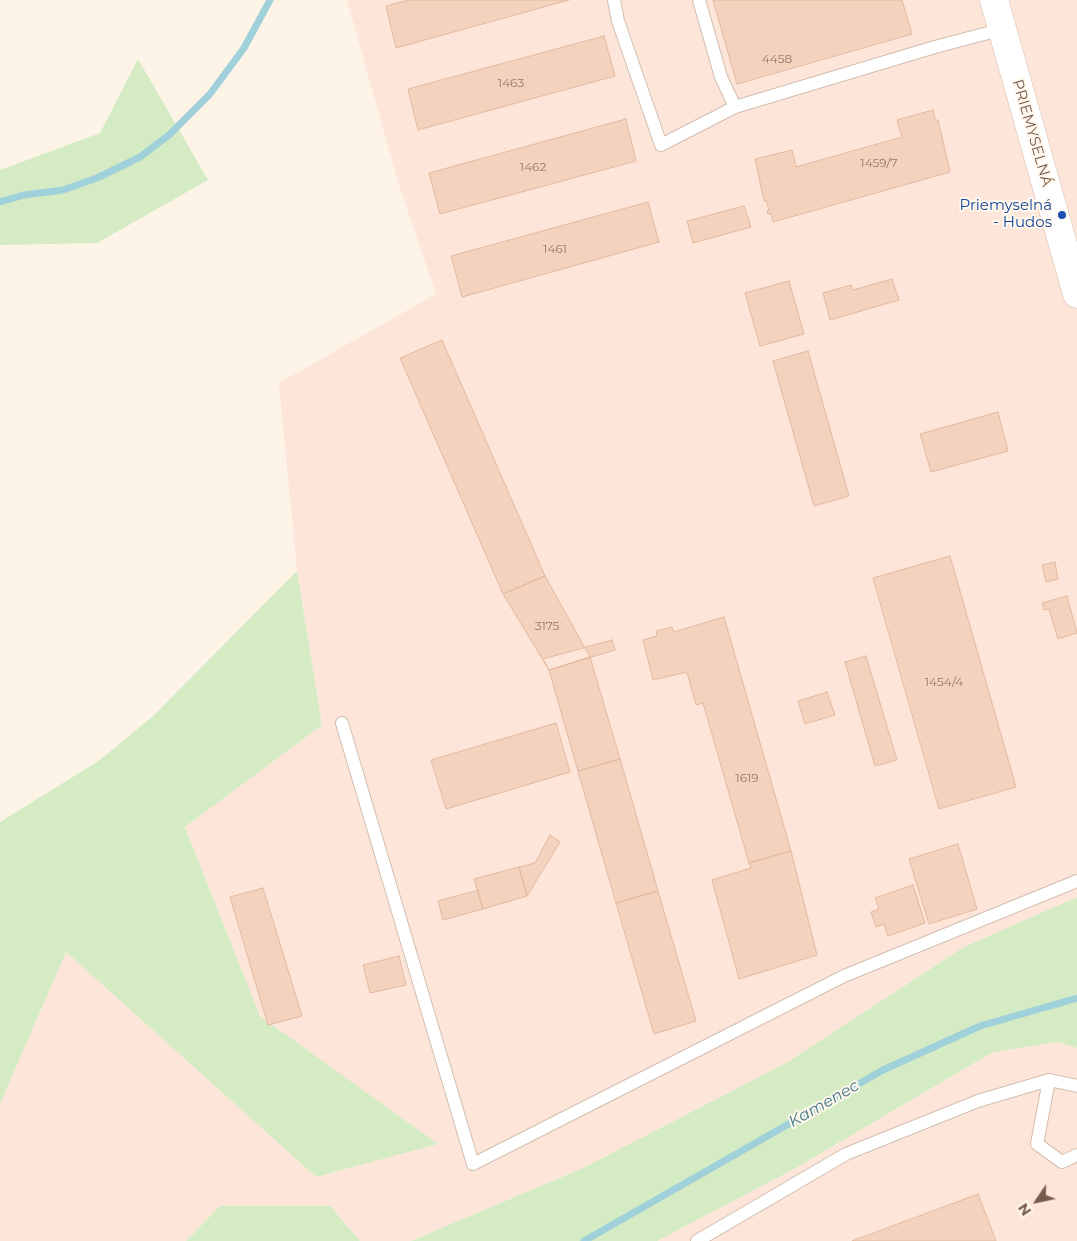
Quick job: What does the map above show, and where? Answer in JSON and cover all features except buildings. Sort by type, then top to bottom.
[{"type":"street","name":"PRIEMYSELNÁ","points":[[994,0],[1077,294]]},
{"type":"lane","points":[[614,0],[618,22],[661,145],[735,107],[935,47],[1003,29]]},
{"type":"lane","points":[[699,0],[721,77],[735,107]]},
{"type":"lane","points":[[342,723],[473,1164],[844,976],[1077,881]]},
{"type":"lane","points":[[697,1241],[846,1154],[978,1102],[1049,1080],[1077,1086]]},
{"type":"lane","points":[[1049,1080],[1037,1144],[1062,1162],[1077,1155]]},
{"type":"shaded area","points":[[347,0],[1077,0],[1077,897],[964,947],[786,1063],[583,1168],[411,1241],[360,1241],[330,1206],[220,1206],[186,1241],[0,1241],[0,1104],[66,952],[316,1177],[437,1144],[260,1016],[185,827],[322,725],[297,571],[279,383],[436,294],[398,182]]},
{"type":"shaded area","points":[[1058,1042],[1077,1048],[1077,1241],[657,1241],[794,1169],[993,1052]]},
{"type":"green space","points":[[138,59],[208,180],[97,243],[0,245],[0,170],[100,133]]},
{"type":"green space","points":[[297,571],[322,725],[185,827],[260,1016],[438,1144],[316,1177],[66,952],[0,1104],[0,822],[100,760],[153,716]]},
{"type":"green space","points":[[1077,897],[1077,1048],[1058,1042],[993,1052],[794,1169],[657,1241],[411,1241],[583,1168],[786,1063],[964,947]]},
{"type":"green space","points":[[220,1206],[330,1206],[360,1241],[186,1241]]},
{"type":"waterway","points":[[0,202],[24,195],[63,190],[97,178],[140,157],[169,135],[210,94],[244,48],[270,0]]},
{"type":"waterway","name":"Kamenec","points":[[584,1241],[883,1070],[980,1026],[1077,998]]},
{"type":"place","name":"Priemyselná - Hudos","points":[[1062,215]]}]
